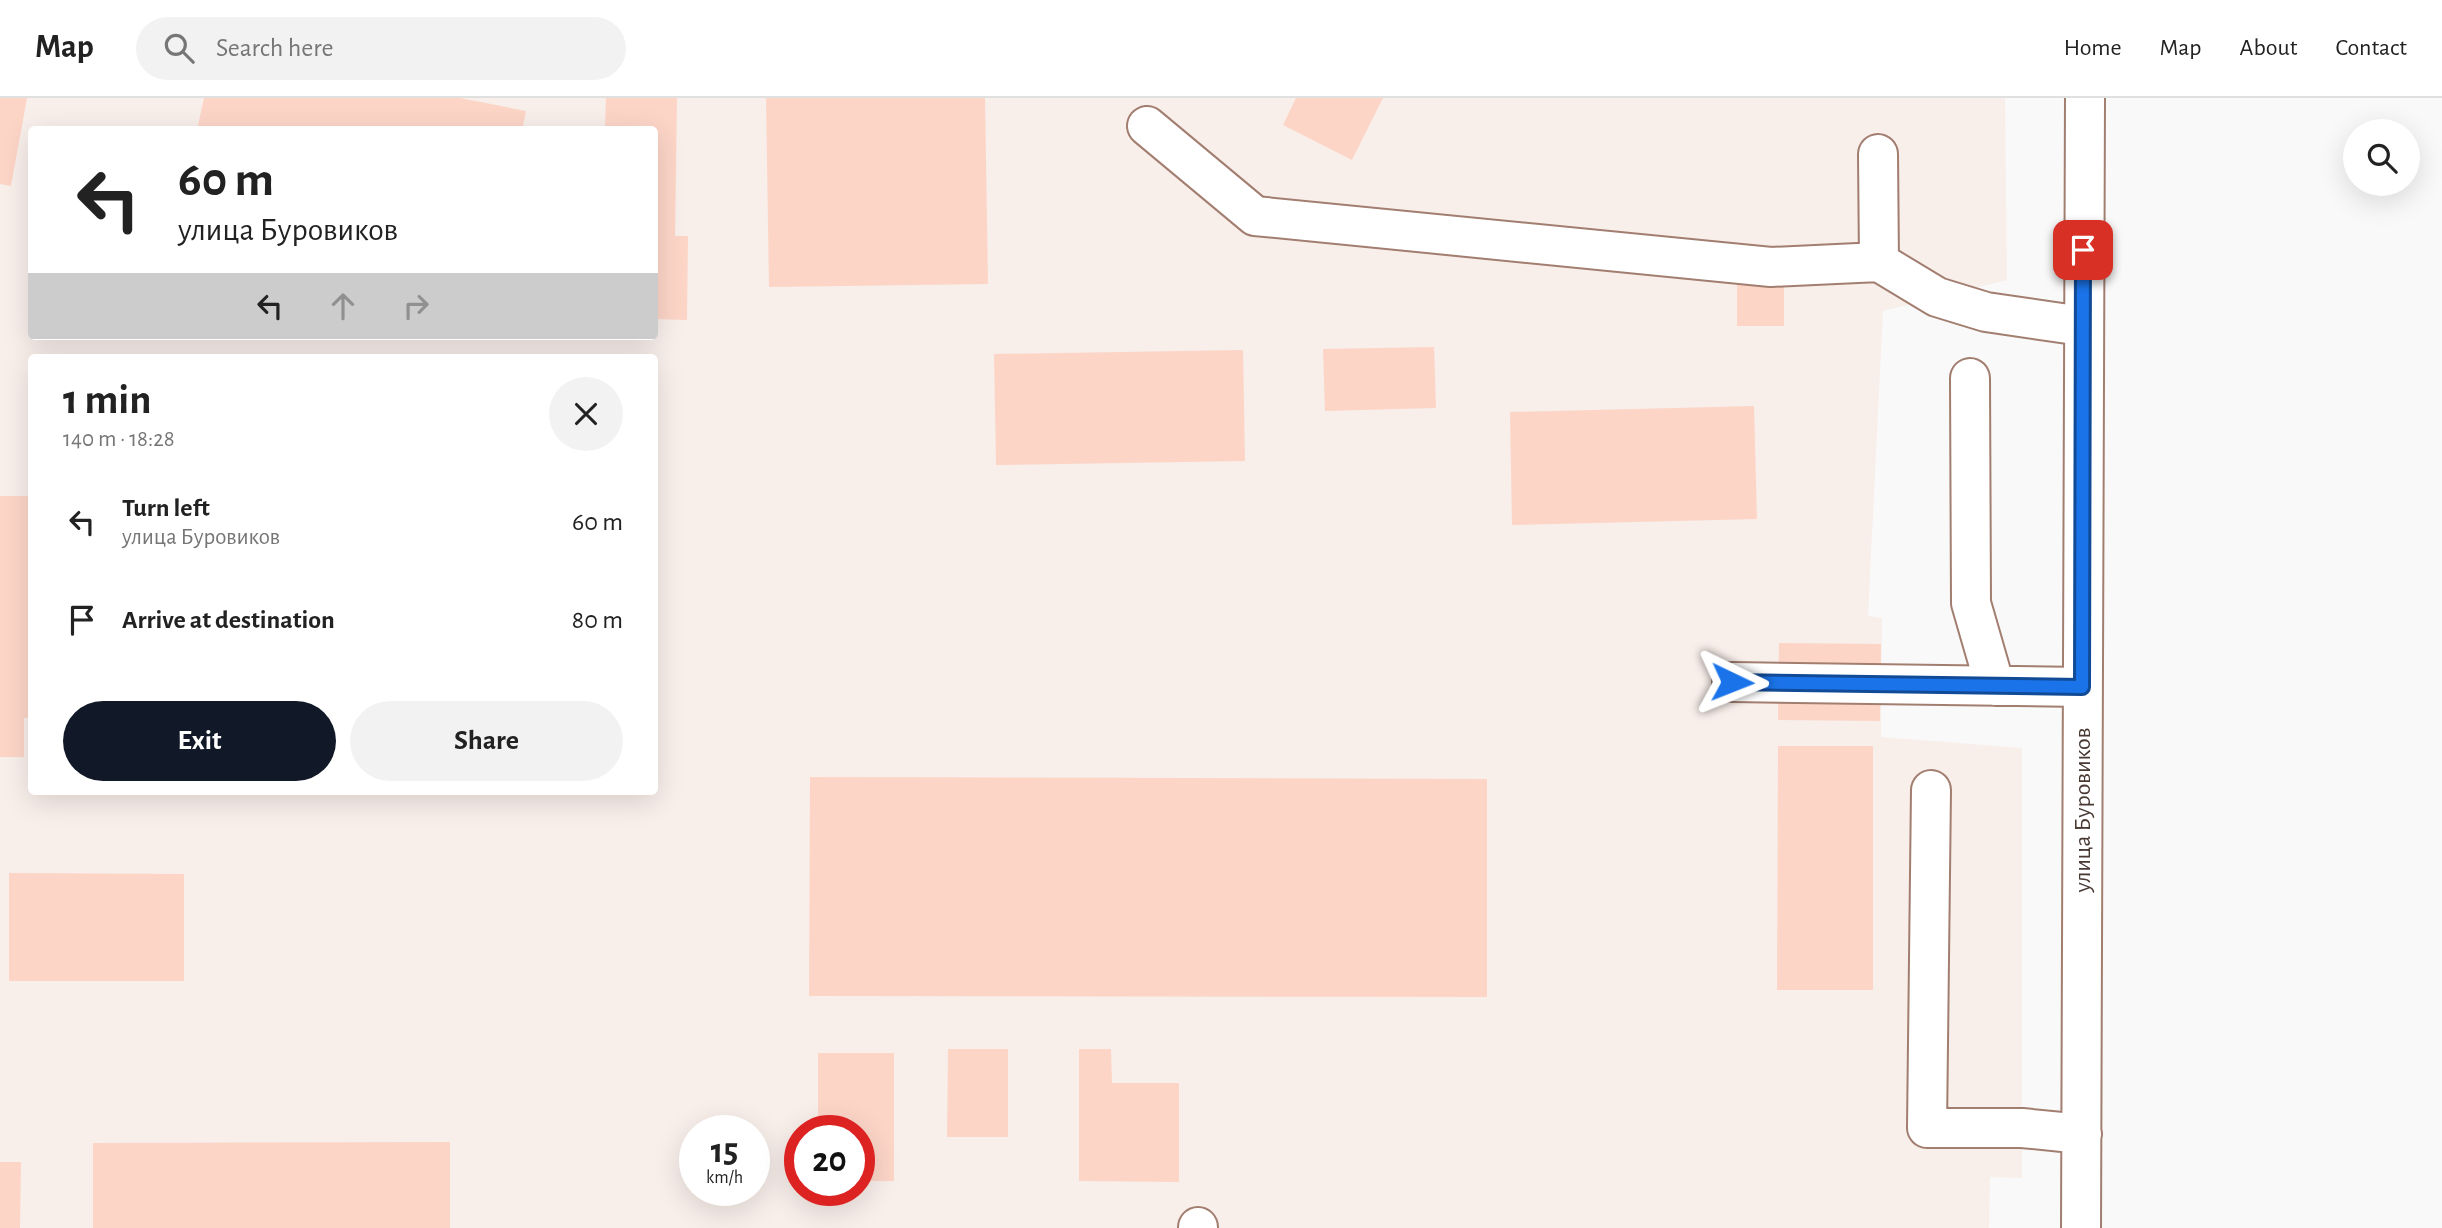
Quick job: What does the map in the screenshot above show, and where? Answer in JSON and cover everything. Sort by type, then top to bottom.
[{"type":"street","name":"улица Буровиков","points":[[2081,1228],[2082,326],[2085,98]]},
{"type":"street","points":[[1147,126],[1255,216],[1771,267],[1879,262],[1937,298],[1986,312],[2082,326]]},
{"type":"street","points":[[1878,154],[1879,262]]},
{"type":"street","points":[[1970,379],[1971,603],[1995,687]]},
{"type":"street","points":[[1732,682],[2082,687]]},
{"type":"street","points":[[1931,790],[1927,1128],[2022,1128],[2082,1134]]},
{"type":"shaded area","points":[[0,98],[2005,98],[2007,280],[1883,311],[1868,616],[1882,618],[1881,737],[2022,748],[2022,1178],[1990,1177],[1989,1228],[0,1228]]},
{"type":"building","points":[[0,98],[27,98],[11,186],[0,184]]},
{"type":"building","points":[[204,98],[460,98],[526,111],[523,126],[198,126]]},
{"type":"building","points":[[606,98],[677,98],[675,236],[688,236],[687,320],[658,319],[658,126],[605,126]]},
{"type":"building","points":[[766,98],[985,98],[988,284],[769,287]]},
{"type":"building","points":[[1296,98],[1383,98],[1352,160],[1283,125]]},
{"type":"building","points":[[1737,282],[1784,282],[1784,326],[1737,326]]},
{"type":"building","points":[[1434,347],[1436,408],[1325,411],[1323,349]]},
{"type":"building","points":[[1243,350],[1245,461],[996,465],[994,354]]},
{"type":"building","points":[[1754,406],[1757,519],[1512,525],[1510,412]]},
{"type":"building","points":[[0,496],[28,496],[28,718],[24,718],[24,757],[0,757]]},
{"type":"building","points":[[1779,643],[1881,644],[1880,721],[1778,720]]},
{"type":"building","points":[[1778,746],[1873,746],[1873,990],[1777,990]]},
{"type":"building","points":[[810,777],[1487,779],[1487,997],[809,996]]},
{"type":"building","points":[[9,873],[184,874],[184,981],[9,981]]},
{"type":"building","points":[[948,1049],[1008,1049],[1008,1137],[947,1137]]},
{"type":"building","points":[[1079,1049],[1111,1049],[1112,1083],[1179,1083],[1179,1182],[1079,1181]]},
{"type":"building","points":[[818,1053],[894,1053],[894,1181],[875,1181],[875,1115],[818,1115]]},
{"type":"building","points":[[450,1142],[450,1228],[93,1228],[93,1143]]},
{"type":"building","points":[[0,1162],[21,1162],[20,1228],[0,1228]]},
{"type":"route","points":[[1732,682],[2082,687],[2083,250]]}]
